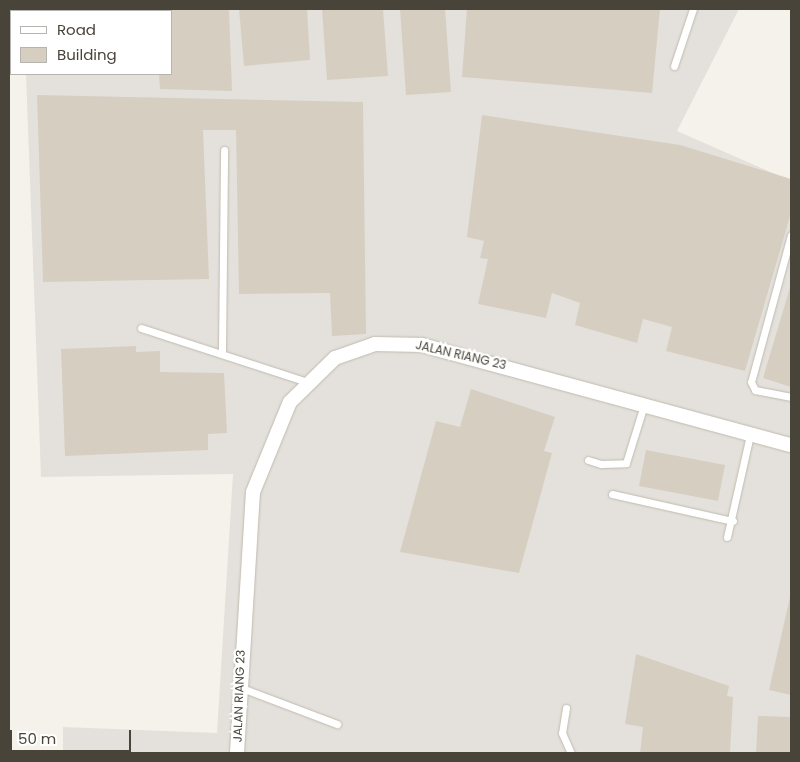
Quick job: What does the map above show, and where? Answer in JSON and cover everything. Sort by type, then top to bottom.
[{"type":"street","name":"JALAN RIANG 23","points":[[237,753],[239,686],[253,492],[290,402],[307,382],[346,353],[402,342],[462,354],[791,445]]},
{"type":"lane","points":[[674,66],[693,9]]},
{"type":"lane","points":[[222,351],[224,150]]},
{"type":"lane","points":[[791,234],[751,382],[755,390],[791,397]]},
{"type":"lane","points":[[141,328],[222,351],[307,382]]},
{"type":"lane","points":[[588,460],[601,464],[626,463],[645,404]]},
{"type":"lane","points":[[727,537],[750,435]]},
{"type":"lane","points":[[612,494],[732,521]]},
{"type":"lane","points":[[239,686],[337,724]]},
{"type":"lane","points":[[566,708],[562,733],[571,753]]},
{"type":"shaded area","points":[[24,9],[739,9],[677,131],[791,181],[791,753],[63,753],[63,727],[217,733],[233,474],[41,477],[26,75],[172,75],[172,10]]},
{"type":"building","points":[[44,9],[137,9],[137,10]]},
{"type":"building","points":[[165,9],[229,9],[232,91],[160,89],[159,75],[172,75],[172,10]]},
{"type":"building","points":[[239,9],[307,9],[310,60],[244,66]]},
{"type":"building","points":[[322,9],[383,9],[388,76],[327,80]]},
{"type":"building","points":[[400,9],[445,9],[451,92],[406,95]]},
{"type":"building","points":[[467,9],[660,9],[652,93],[462,77]]},
{"type":"building","points":[[37,95],[363,102],[366,334],[332,336],[330,293],[239,294],[236,130],[203,130],[209,279],[43,282]]},
{"type":"building","points":[[482,115],[680,145],[791,179],[791,213],[745,371],[666,351],[672,327],[643,319],[637,343],[575,325],[580,303],[552,293],[546,318],[478,304],[488,259],[480,258],[484,241],[467,237]]},
{"type":"building","points":[[791,284],[791,387],[763,378]]},
{"type":"building","points":[[136,346],[136,352],[160,351],[160,372],[224,373],[227,433],[208,434],[208,450],[65,456],[61,349]]},
{"type":"building","points":[[471,389],[555,417],[544,451],[552,453],[519,573],[400,552],[436,421],[460,427]]},
{"type":"building","points":[[646,450],[725,465],[718,501],[639,486]]},
{"type":"building","points":[[791,597],[791,695],[769,690]]},
{"type":"building","points":[[636,654],[729,686],[727,696],[733,697],[730,753],[640,753],[643,727],[625,724]]},
{"type":"building","points":[[758,716],[791,717],[791,753],[756,753]]}]
